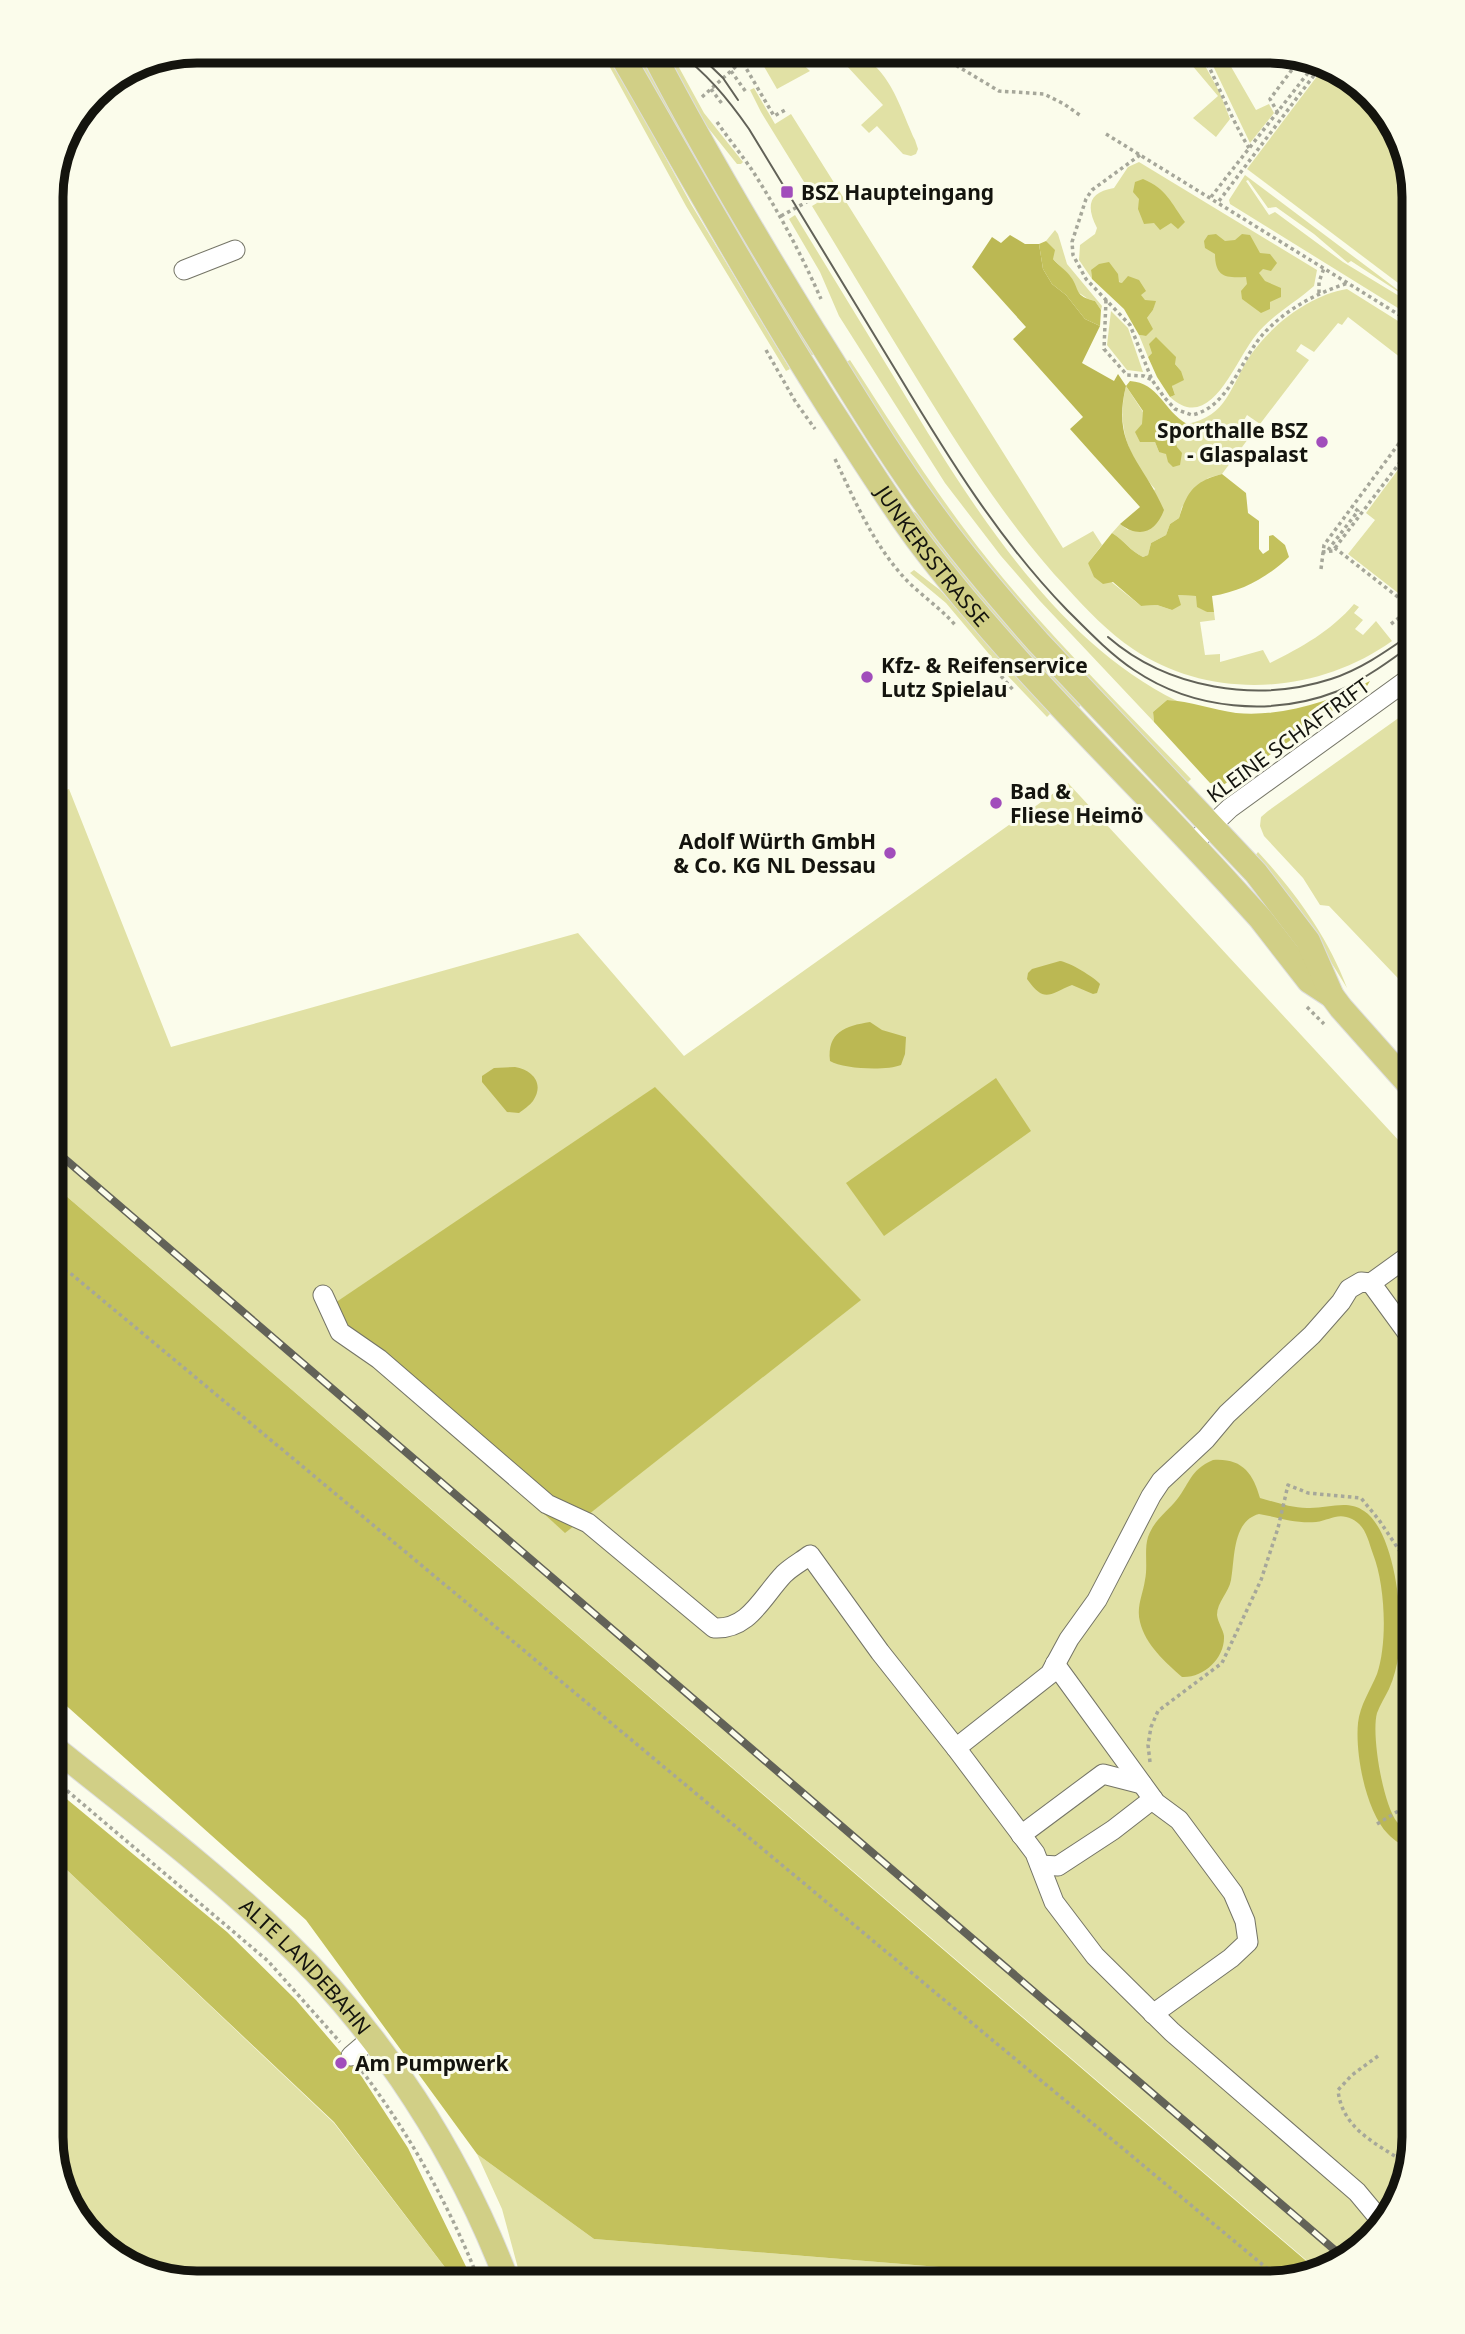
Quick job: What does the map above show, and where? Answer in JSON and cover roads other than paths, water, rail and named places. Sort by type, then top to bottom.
[{"type":"main road","name":"JUNKERSSTRASSE","points":[[626,63],[743,267],[898,512],[991,631],[1192,844],[1260,919],[1309,981],[1332,996],[1402,1076]]},
{"type":"main road","name":"JUNKERSSTRASSE","points":[[660,63],[792,296],[892,455],[930,510],[995,593],[1038,642],[1256,873],[1308,941],[1324,972],[1332,996]]},
{"type":"main road","name":"ALTE LANDEBAHN","points":[[63,1755],[252,1910],[315,1971],[372,2038],[411,2093],[456,2168],[478,2211],[503,2271]]},
{"type":"street","points":[[184,271],[235,250]]},
{"type":"street","name":"KLEINE SCHAFTRIFT","points":[[1192,844],[1230,808],[1402,684]]},
{"type":"street","points":[[956,1748],[1050,1674],[1069,1639],[1097,1601],[1161,1481],[1206,1439],[1227,1413],[1312,1335],[1349,1289],[1361,1282],[1371,1283],[1402,1261]]},
{"type":"street","points":[[1371,1283],[1402,1326]]},
{"type":"street","points":[[323,1295],[340,1332],[379,1359],[547,1504],[588,1523],[714,1628],[727,1629],[753,1614],[785,1573],[810,1555],[880,1652],[1035,1853],[1054,1902],[1095,1956],[1153,2014],[1357,2192],[1376,2215]]},
{"type":"street","points":[[1055,1664],[1147,1792],[1179,1820],[1233,1893],[1245,1921],[1248,1942],[1231,1958],[1153,2014]]},
{"type":"street","points":[[1021,1835],[1103,1774],[1147,1792]]},
{"type":"street","points":[[1040,1865],[1058,1866],[1113,1830],[1147,1792]]},
{"type":"street","points":[[351,2056],[372,2038]]},
{"type":"tram line","points":[[691,63],[716,87],[749,129],[976,497],[1042,583],[1116,657],[1134,670],[1181,694],[1233,705],[1260,706],[1287,704],[1338,691],[1402,652]]},
{"type":"tram line","points":[[707,63],[723,78],[738,100]]},
{"type":"tram line","points":[[1108,637],[1132,655],[1158,669],[1185,679],[1244,690],[1273,690],[1331,679],[1353,670],[1402,640]]},
{"type":"railway","points":[[63,1157],[1336,2251]]},
{"type":"place","name":"BSZ Haupteingang","points":[[787,192]]},
{"type":"place","name":"Sporthalle BSZ - Glaspalast","points":[[1322,442]]},
{"type":"place","name":"Kfz- & Reifenservice Lutz Spielau","points":[[867,677]]},
{"type":"place","name":"Bad & Fliese Heimö","points":[[996,803]]},
{"type":"place","name":"Adolf Würth GmbH & Co. KG NL Dessau","points":[[890,853]]},
{"type":"place","name":"Am Pumpwerk","points":[[341,2063]]}]
